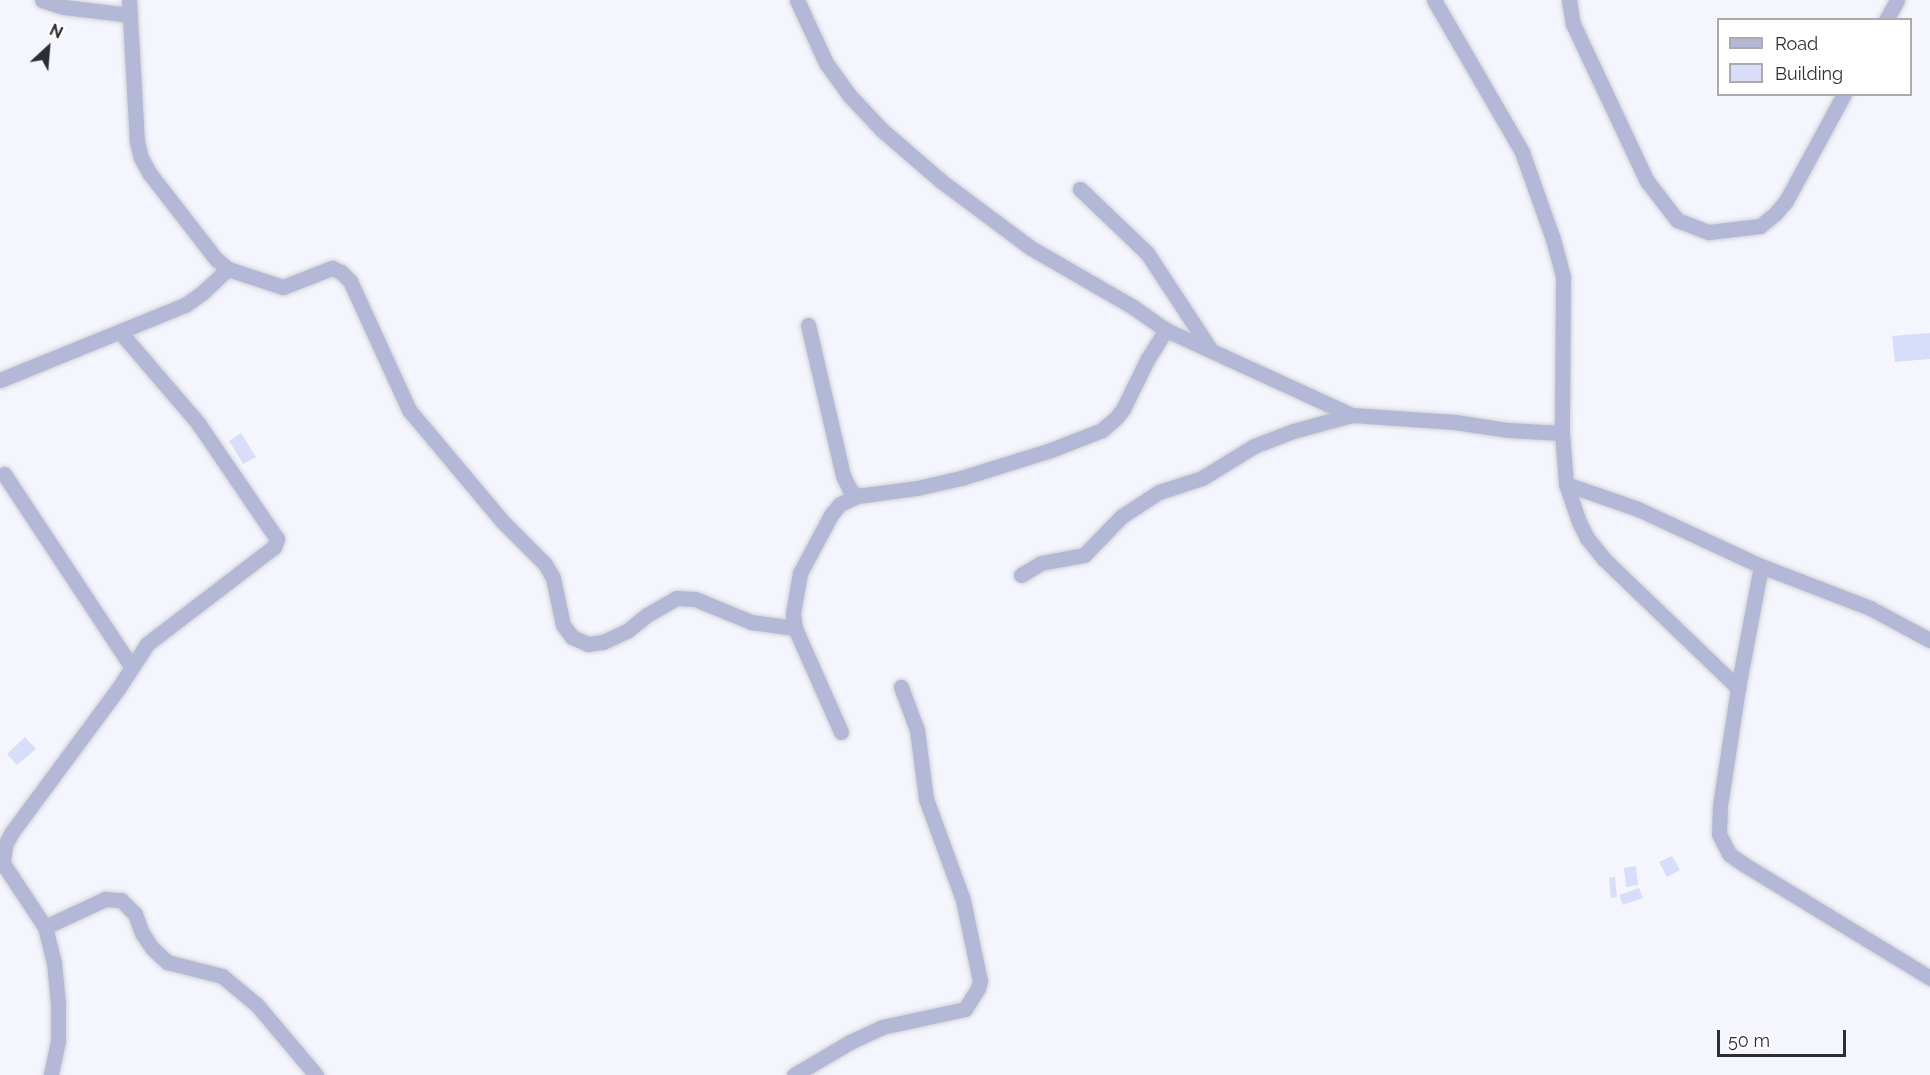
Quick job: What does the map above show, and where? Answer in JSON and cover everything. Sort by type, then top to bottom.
[{"type":"street","points":[[42,0],[64,7],[130,7],[135,122],[141,158],[209,251],[228,269],[283,287],[292,286],[332,268],[341,272],[350,281],[409,410],[503,522],[545,564],[553,578],[563,625],[572,637],[588,644],[603,642],[627,631],[647,615],[676,598],[695,599],[751,622],[795,628]]},
{"type":"street","points":[[797,0],[826,63],[849,95],[882,130],[940,181],[1031,248],[1133,307],[1166,330],[1352,415]]},
{"type":"street","points":[[1434,0],[1522,152],[1553,239],[1563,277],[1562,433],[1566,484],[1587,538],[1604,559],[1738,688]]},
{"type":"street","points":[[1569,0],[1573,24],[1647,181],[1677,220],[1709,232],[1760,226],[1775,214],[1786,201],[1843,96]]},
{"type":"street","points":[[1887,18],[1897,0]]},
{"type":"street","points":[[1080,189],[1148,253],[1212,351]]},
{"type":"street","points":[[0,380],[185,305],[228,269]]},
{"type":"street","points":[[808,325],[843,476],[857,496]]},
{"type":"street","points":[[841,732],[795,628],[793,613],[800,573],[831,514],[840,504],[857,496],[917,488],[961,478],[1051,450],[1102,430],[1123,409],[1147,360],[1166,330]]},
{"type":"street","points":[[51,1075],[58,1041],[58,1004],[54,963],[45,927],[2,861],[5,846],[12,832],[118,689],[147,644],[274,548],[277,538],[198,423],[120,332]]},
{"type":"street","points":[[1021,575],[1041,562],[1084,555],[1122,516],[1159,492],[1202,478],[1254,446],[1293,431],[1352,415],[1455,422],[1508,430],[1562,433]]},
{"type":"street","points":[[4,474],[131,666]]},
{"type":"street","points":[[1566,484],[1638,509],[1761,566],[1870,608],[1930,640]]},
{"type":"street","points":[[1761,566],[1738,688],[1720,806],[1719,834],[1729,854],[1930,978]]},
{"type":"street","points":[[794,1075],[882,1027],[965,1008],[980,981],[963,900],[926,799],[918,730],[901,687]]},
{"type":"street","points":[[45,927],[105,900],[121,900],[135,914],[142,933],[152,948],[168,962],[222,976],[257,1005],[316,1075]]},
{"type":"building","points":[[1930,333],[1930,359],[1895,362],[1892,336]]},
{"type":"building","points":[[241,433],[256,457],[243,464],[229,441]]},
{"type":"building","points":[[25,737],[36,749],[17,765],[7,754]]},
{"type":"building","points":[[1672,856],[1680,870],[1667,877],[1659,862]]},
{"type":"building","points":[[1636,866],[1638,885],[1626,887],[1624,868]]},
{"type":"building","points":[[1615,877],[1617,897],[1611,898],[1609,878]]},
{"type":"building","points":[[1639,888],[1643,898],[1623,905],[1619,895]]}]
